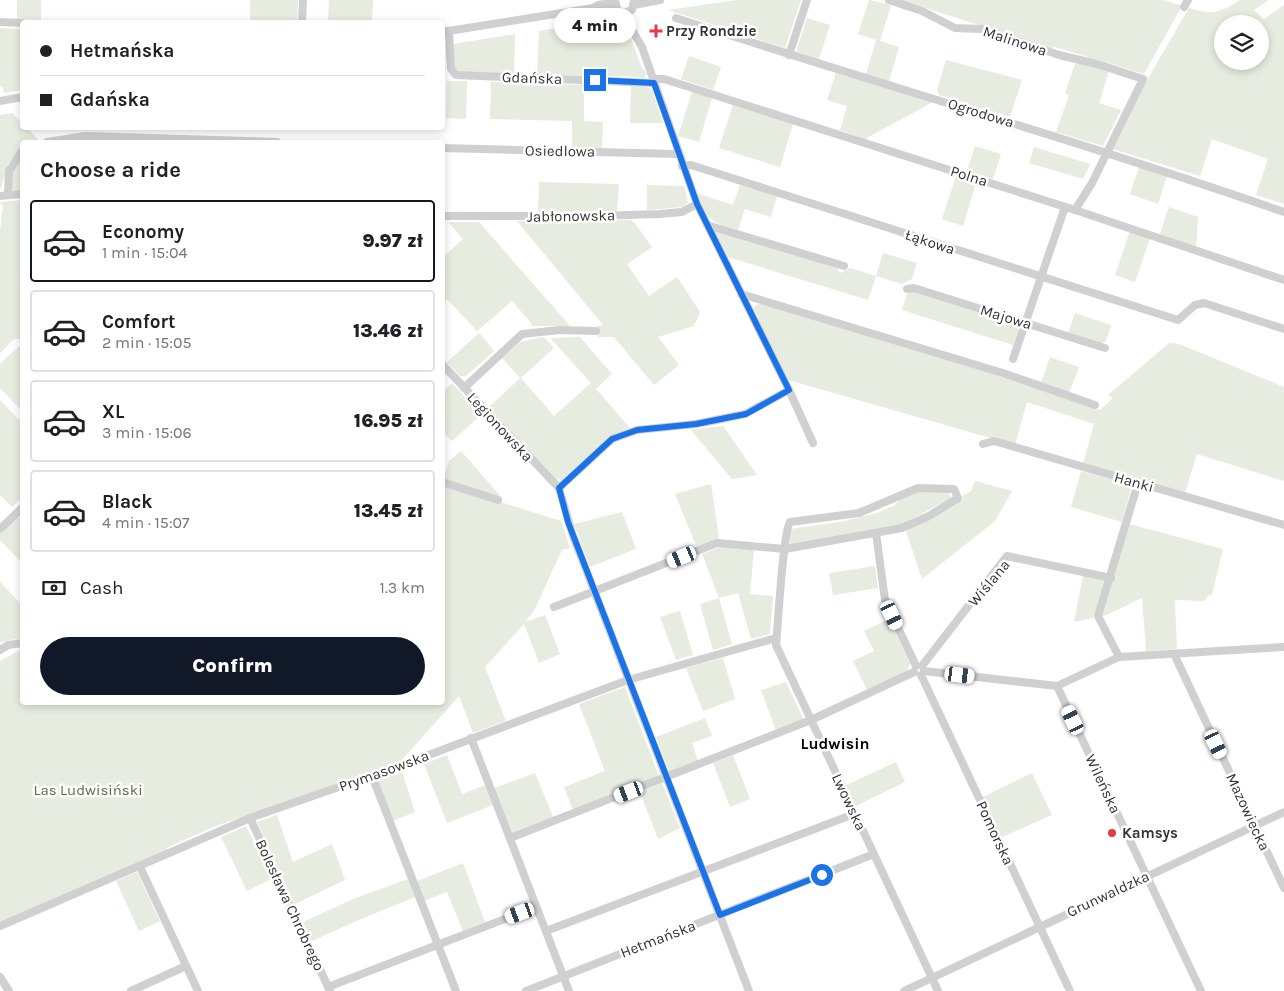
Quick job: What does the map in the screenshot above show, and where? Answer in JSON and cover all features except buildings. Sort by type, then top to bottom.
[{"type":"street","points":[[302,20],[303,0]]},
{"type":"street","points":[[660,0],[634,3],[627,13],[629,25],[642,48],[677,154],[697,204],[789,390],[813,443]]},
{"type":"street","points":[[789,55],[807,0]]},
{"type":"street","name":"Malinowa","points":[[889,0],[928,14],[948,26],[983,29],[1058,55],[1097,64],[1143,79],[1107,154]]},
{"type":"street","points":[[446,31],[593,8],[599,10],[615,3],[621,13],[627,13]]},
{"type":"street","name":"Ogrodowa","points":[[676,18],[789,55],[981,112],[1284,212]]},
{"type":"street","points":[[0,22],[20,23]]},
{"type":"street","name":"Gdańska","points":[[446,31],[451,70],[456,75],[654,81]]},
{"type":"street","name":"Polna","points":[[654,81],[664,79],[1075,210],[1284,280]]},
{"type":"street","points":[[0,101],[20,97]]},
{"type":"street","points":[[60,140],[86,136],[213,140]]},
{"type":"street","name":"Osiedlowa","points":[[445,148],[677,154]]},
{"type":"street","points":[[20,154],[10,171],[4,196],[20,194]]},
{"type":"street","points":[[1075,210],[1107,154]]},
{"type":"street","name":"Łąkowa","points":[[682,166],[691,165],[1178,320],[1195,305],[1204,303],[1284,329]]},
{"type":"street","name":"Jabłonowska","points":[[445,216],[660,214],[682,212],[697,204]]},
{"type":"street","points":[[1014,359],[1065,207]]},
{"type":"street","points":[[707,225],[844,266]]},
{"type":"street","name":"Majowa","points":[[907,289],[914,288],[1105,348]]},
{"type":"street","points":[[741,294],[1003,373],[1095,405]]},
{"type":"street","points":[[464,388],[522,334],[560,330],[596,331]]},
{"type":"street","name":"Legionowska","points":[[445,367],[559,488]]},
{"type":"street","points":[[749,991],[594,592],[568,522],[559,488],[612,439],[637,430],[696,424],[746,414],[789,390]]},
{"type":"street","name":"Hanki","points":[[983,444],[994,441],[1284,525]]},
{"type":"street","points":[[445,483],[498,500]]},
{"type":"street","points":[[1120,657],[1098,618],[1138,483]]},
{"type":"street","name":"Lwowska","points":[[876,533],[902,528],[929,516],[958,498],[955,492],[941,487],[918,488],[859,513],[791,521],[787,528],[776,645],[938,991]]},
{"type":"street","points":[[0,529],[20,513]]},
{"type":"street","points":[[554,607],[717,543],[785,549],[876,533]]},
{"type":"street","name":"Pomorska","points":[[876,533],[885,600],[1070,991]]},
{"type":"street","name":"Wiślana","points":[[919,670],[1007,556],[1111,578]]},
{"type":"street","name":"Prymasowska","points":[[0,926],[250,818],[372,776],[628,680],[776,638]]},
{"type":"street","points":[[0,650],[8,645],[20,643]]},
{"type":"street","points":[[510,838],[811,720],[919,670],[1057,686],[1120,657],[1284,647]]},
{"type":"street","name":"Mazowiecka","points":[[1174,654],[1284,888]]},
{"type":"street","name":"Wileńska","points":[[1057,686],[1201,991]]},
{"type":"street","points":[[471,738],[569,991]]},
{"type":"street","points":[[372,776],[456,991]]},
{"type":"street","name":"Grunwaldzka","points":[[904,991],[1284,812]]},
{"type":"street","points":[[546,930],[854,814]]},
{"type":"street","name":"Bolesława Chrobrego","points":[[250,818],[329,989]]},
{"type":"street","name":"Hetmańska","points":[[526,991],[874,854]]},
{"type":"street","points":[[140,867],[198,991]]},
{"type":"street","points":[[329,989],[437,944],[536,907]]},
{"type":"street","points":[[131,991],[186,966]]},
{"type":"street","points":[[0,977],[8,991]]},
{"type":"green space","points":[[17,0],[41,0],[41,20],[17,19]]},
{"type":"green space","points":[[250,0],[298,0],[297,20],[250,20]]},
{"type":"green space","points":[[329,0],[373,0],[372,20],[328,20]]},
{"type":"green space","points":[[736,0],[801,0],[785,48],[668,10]]},
{"type":"green space","points":[[869,0],[891,5],[880,41],[899,47],[889,81],[866,74],[876,40],[858,34]]},
{"type":"green space","points":[[901,0],[1164,0],[1182,6],[1144,74],[1055,47],[1050,48]]},
{"type":"green space","points":[[1240,0],[1269,0],[1254,10],[1260,15],[1214,15],[1214,70],[1269,70],[1269,16],[1284,5],[1284,204],[1256,195],[1268,159],[1212,139],[1200,176],[1112,149],[1133,104],[1189,8],[1204,12],[1220,11]]},
{"type":"green space","points":[[807,18],[830,25],[819,59],[796,52]]},
{"type":"green space","points":[[610,19],[628,31],[641,66],[647,74],[644,78],[537,75],[539,31]]},
{"type":"green space","points":[[0,28],[20,29],[20,90],[4,93],[3,87],[0,86]]},
{"type":"green space","points":[[515,34],[514,74],[457,72],[454,68],[453,44]]},
{"type":"green space","points":[[689,56],[721,67],[713,90],[681,79]]},
{"type":"green space","points":[[946,60],[1022,80],[1010,117],[939,95],[937,90]]},
{"type":"green space","points":[[1076,61],[1109,71],[1099,103],[1121,110],[1103,146],[1056,132],[1069,95],[1065,93]]},
{"type":"green space","points":[[836,73],[933,102],[865,139],[840,130],[847,106],[827,100]]},
{"type":"green space","points":[[447,81],[467,81],[466,119],[446,118]]},
{"type":"green space","points":[[491,82],[584,85],[584,121],[603,122],[602,150],[572,148],[572,121],[490,119]]},
{"type":"green space","points":[[631,86],[648,87],[652,90],[663,123],[630,123]]},
{"type":"green space","points":[[692,92],[712,98],[699,142],[678,136]]},
{"type":"green space","points":[[733,105],[793,124],[780,167],[719,148]]},
{"type":"green space","points":[[12,113],[20,121],[20,130],[29,130],[38,139],[20,140],[20,149],[8,164],[0,191],[0,115]]},
{"type":"green space","points":[[975,146],[1001,154],[993,179],[967,171]]},
{"type":"green space","points":[[1034,147],[1090,164],[1083,179],[1029,163]]},
{"type":"green space","points":[[20,160],[20,193],[10,188],[12,172]]},
{"type":"green space","points":[[1139,167],[1167,176],[1158,204],[1130,194]]},
{"type":"green space","points":[[956,176],[976,183],[963,226],[942,219]]},
{"type":"green space","points":[[539,182],[619,184],[617,211],[538,212]]},
{"type":"green space","points":[[647,185],[684,186],[688,202],[683,207],[647,210]]},
{"type":"green space","points":[[740,185],[777,196],[771,217],[745,209],[738,230],[721,225],[711,219],[703,209],[696,193],[733,205]]},
{"type":"green space","points":[[20,200],[20,339],[14,339],[0,353],[0,230],[3,206],[0,202]]},
{"type":"green space","points":[[1169,207],[1198,217],[1196,249],[1159,236]]},
{"type":"green space","points":[[630,220],[634,222],[652,247],[627,264],[649,296],[677,277],[700,312],[694,326],[658,337],[679,365],[654,385],[614,337],[598,337],[597,326],[603,325],[517,221]]},
{"type":"green space","points":[[448,222],[479,222],[570,326],[531,326],[531,323],[512,301],[477,331],[447,299],[445,301],[445,255],[463,239]]},
{"type":"green space","points":[[716,229],[837,267],[840,273],[850,268],[876,276],[868,300],[728,257],[714,231]]},
{"type":"green space","points":[[1130,231],[1150,238],[1135,282],[1115,275]]},
{"type":"green space","points":[[883,253],[917,263],[912,279],[902,284],[876,276]]},
{"type":"green space","points":[[913,291],[1016,323],[1019,328],[1013,345],[902,310],[907,294]]},
{"type":"green space","points":[[761,302],[1002,376],[1100,410],[1113,398],[1108,395],[1169,343],[1179,344],[1284,387],[1284,481],[1197,454],[1185,493],[1083,464],[1094,424],[1027,402],[1015,445],[788,380],[756,317],[759,318],[753,308]]},
{"type":"green space","points":[[1075,313],[1111,325],[1106,341],[1100,344],[1068,334]]},
{"type":"green space","points":[[479,333],[494,351],[466,376],[460,376],[447,362]]},
{"type":"green space","points":[[544,337],[554,348],[521,378],[554,416],[591,383],[550,338],[580,337],[612,374],[596,389],[630,428],[608,437],[561,480],[554,479],[489,407],[520,378],[502,358],[520,342]]},
{"type":"green space","points":[[20,347],[20,409],[0,388],[0,364]]},
{"type":"green space","points":[[1050,357],[1079,367],[1069,393],[1041,383]]},
{"type":"green space","points":[[452,383],[481,415],[452,441],[445,434],[445,390]]},
{"type":"green space","points":[[0,400],[20,421],[20,500],[12,507],[0,495]]},
{"type":"green space","points":[[723,426],[757,475],[732,479],[691,430]]},
{"type":"green space","points":[[461,451],[503,499],[445,481],[449,461]]},
{"type":"green space","points":[[1081,471],[1129,484],[1131,489],[1122,522],[1071,507]]},
{"type":"green space","points":[[975,481],[1012,491],[995,521],[922,579],[906,531],[963,499],[962,496],[971,491]]},
{"type":"green space","points":[[711,484],[719,539],[697,548],[675,494]]},
{"type":"green space","name":"Las Ludwisiński","points":[[445,485],[561,521],[570,548],[562,550],[534,611],[525,622],[545,615],[560,654],[539,663],[524,624],[485,667],[506,721],[473,733],[459,696],[401,761],[216,826],[166,848],[168,852],[0,924],[0,661],[20,650],[20,705],[445,705]]},
{"type":"green space","points":[[915,490],[947,490],[951,498],[903,524],[790,544],[790,529],[840,522],[877,513],[895,505],[901,498]]},
{"type":"green space","points":[[622,512],[636,549],[590,567],[574,524]]},
{"type":"green space","points":[[17,518],[20,518],[20,561],[0,540],[0,534]]},
{"type":"green space","points":[[1129,524],[1223,549],[1212,595],[1207,596],[1205,601],[1175,600],[1177,649],[1146,651],[1142,598],[1102,617]]},
{"type":"green space","points":[[720,547],[754,550],[750,594],[773,596],[770,634],[751,639],[738,593],[719,598],[702,554]]},
{"type":"green space","points":[[875,566],[878,588],[833,595],[829,573]]},
{"type":"green space","points":[[1083,576],[1105,580],[1093,618],[1074,622]]},
{"type":"green space","points":[[0,582],[20,603],[20,638],[0,642]]},
{"type":"green space","points":[[719,598],[732,644],[713,650],[700,604]]},
{"type":"green space","points":[[680,611],[693,655],[676,660],[660,617]]},
{"type":"green space","points":[[889,619],[910,663],[907,671],[867,690],[853,661],[874,651],[864,631]]},
{"type":"green space","points":[[723,658],[735,699],[703,711],[686,668]]},
{"type":"green space","points":[[786,682],[804,720],[776,731],[761,690]]},
{"type":"green space","points":[[625,687],[659,776],[573,810],[564,787],[605,771],[579,704]]},
{"type":"green space","points":[[705,718],[712,736],[692,743],[698,761],[669,772],[656,737]]},
{"type":"green space","points":[[447,755],[462,794],[485,785],[493,805],[447,823],[424,764]]},
{"type":"green space","points":[[733,755],[750,799],[730,807],[713,763]]},
{"type":"green space","points":[[896,762],[905,782],[856,806],[846,785]]},
{"type":"green space","points":[[402,772],[415,812],[393,821],[378,781]]},
{"type":"green space","points":[[535,773],[553,817],[512,833],[494,788]]},
{"type":"green space","points":[[1032,773],[1052,815],[1002,837],[983,797]]},
{"type":"green space","points":[[662,783],[680,828],[658,839],[640,792]]},
{"type":"green space","points":[[277,815],[293,862],[332,844],[345,880],[295,904],[257,822]]},
{"type":"green space","points":[[246,826],[271,879],[247,891],[221,837]]},
{"type":"green space","points":[[463,863],[485,922],[463,931],[447,892],[424,901],[417,881]]},
{"type":"green space","points":[[137,872],[160,921],[139,931],[116,881]]},
{"type":"green space","points":[[408,879],[415,897],[312,941],[303,922],[353,899]]},
{"type":"place","name":"Przy Rondzie","points":[[656,31]]},
{"type":"place","name":"Kamsys","points":[[1112,833]]},
{"type":"district","name":"Ludwisin","points":[[835,743]]},
{"type":"route","points":[[595,80],[654,83],[677,154],[697,204],[789,390],[746,414],[696,424],[637,430],[612,439],[559,488],[568,522],[720,915],[822,875]]}]
